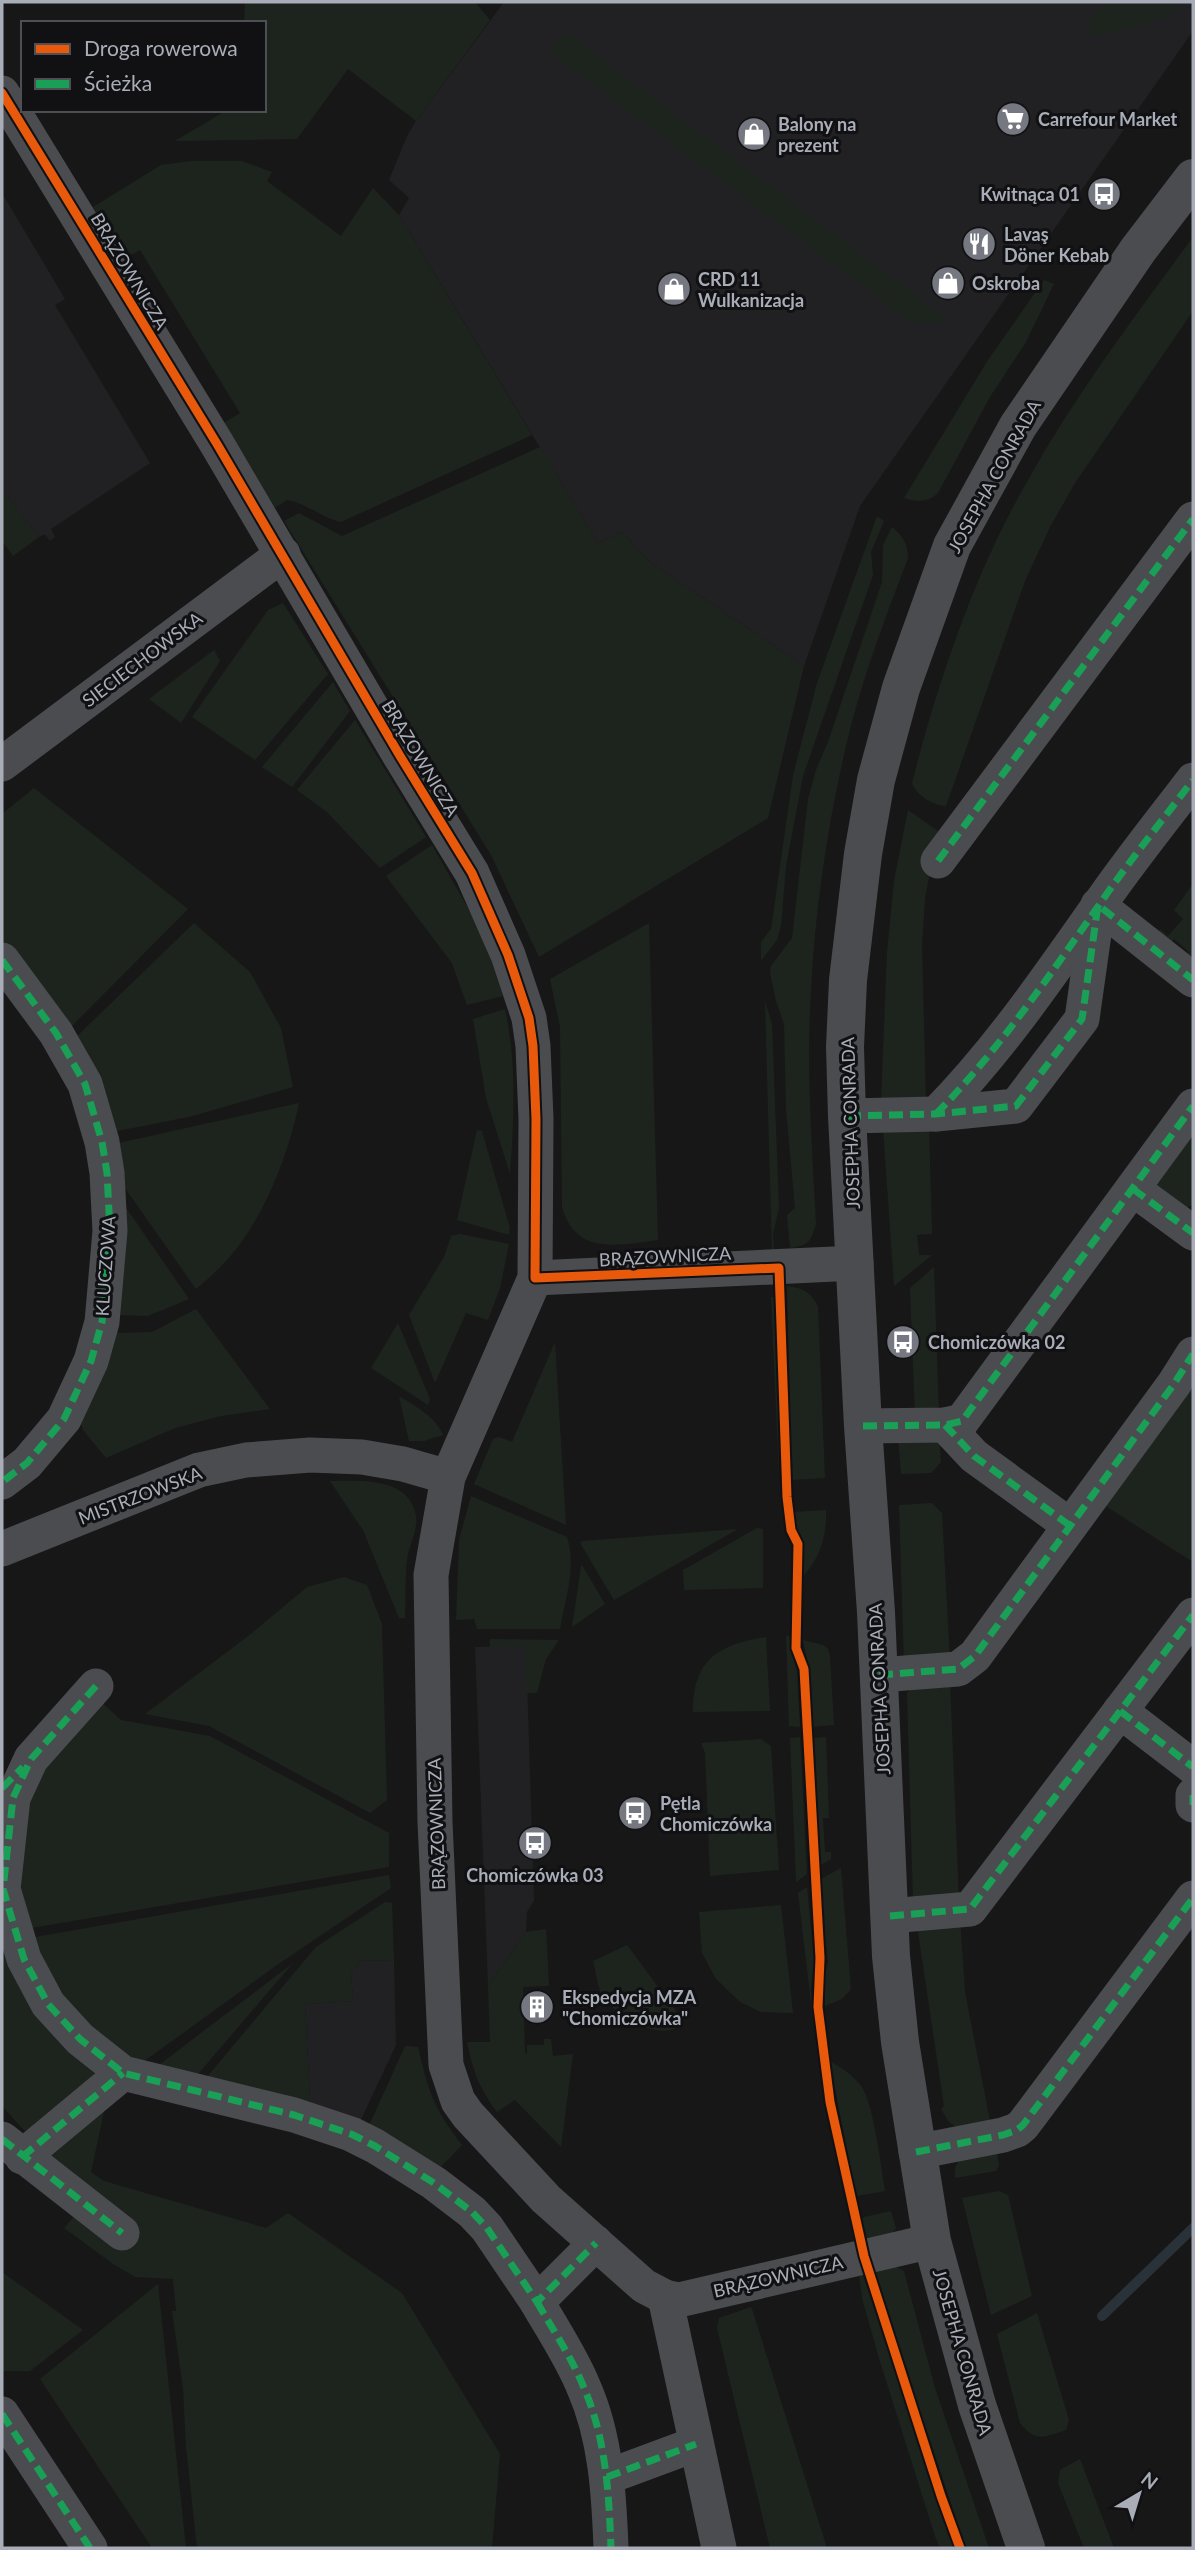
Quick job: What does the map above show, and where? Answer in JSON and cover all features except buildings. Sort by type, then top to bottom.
[{"type":"street","name":"BRĄZOWNICZA","points":[[2,93],[283,554],[400,756],[472,873],[522,992],[529,1018],[536,1119],[535,1278],[449,1477],[431,1575],[435,1822],[446,2065],[458,2101],[478,2129],[546,2199],[644,2286],[665,2297],[678,2300],[932,2241]]},
{"type":"street","name":"JOSEPHA CONRADA","points":[[1026,2548],[977,2405],[932,2241],[900,2042],[890,1916],[847,1116],[845,1046],[848,980],[863,854],[876,780],[901,688],[952,546],[1018,426],[1138,250],[1193,178]]},
{"type":"street","points":[[938,861],[1193,519]]},
{"type":"street","name":"SIECIECHOWSKA","points":[[2,764],[283,554]]},
{"type":"street","points":[[936,1114],[970,1079],[1031,1001],[1098,905],[1193,780]]},
{"type":"street","points":[[847,1116],[936,1114],[1016,1106],[1082,1019],[1098,905]]},
{"type":"street","points":[[1098,905],[1193,980]]},
{"type":"street","name":"KLUCZOWA","points":[[2,960],[56,1033],[85,1084],[102,1142],[107,1173],[110,1231],[102,1322],[91,1361],[64,1419],[27,1463],[2,1482]]},
{"type":"street","points":[[863,1426],[945,1425],[962,1421],[1193,1107]]},
{"type":"street","points":[[1133,1189],[1193,1233]]},
{"type":"street","name":"BRĄZOWNICZA","points":[[535,1278],[856,1263]]},
{"type":"street","points":[[879,1675],[958,1669],[975,1656],[1174,1384],[1193,1354]]},
{"type":"street","points":[[945,1425],[974,1456],[1069,1525]]},
{"type":"street","name":"MISTRZOWSKA","points":[[2,1549],[200,1470],[246,1460],[310,1455],[362,1457],[403,1464],[449,1477]]},
{"type":"street","points":[[890,1916],[970,1909],[1193,1615]]},
{"type":"street","points":[[2,1788],[96,1686]]},
{"type":"street","points":[[1120,1712],[1193,1767]]},
{"type":"street","points":[[31,1759],[13,1798],[3,1889],[24,1959],[48,2004],[80,2039],[123,2073],[294,2115],[351,2134],[434,2183],[472,2212],[487,2228],[537,2302],[584,2387],[598,2426],[607,2477],[611,2548]]},
{"type":"street","points":[[1193,1795],[1193,1805]]},
{"type":"street","points":[[916,2152],[1003,2135],[1023,2125],[1193,1898]]},
{"type":"street","points":[[122,2233],[12,2148],[123,2073]]},
{"type":"street","points":[[537,2302],[596,2244]]},
{"type":"street","points":[[665,2297],[719,2548]]},
{"type":"street","points":[[2,2414],[90,2548]]},
{"type":"street","points":[[607,2477],[696,2444]]},
{"type":"shaded area","points":[[245,2],[475,2],[490,20],[416,121],[348,69],[297,139],[175,141],[224,112],[266,112],[266,21],[244,21]]},
{"type":"shaded area","points":[[504,2],[1193,2],[1193,31],[860,506],[804,666],[650,562],[622,532],[598,543],[399,215],[409,198],[389,180],[407,136]]},
{"type":"shaded area","points":[[1104,2],[1181,2],[1171,16],[1097,37],[1085,28]]},
{"type":"shaded area","points":[[566,32],[952,323],[914,324],[550,53]]},
{"type":"shaded area","points":[[191,161],[242,161],[272,172],[267,181],[341,236],[373,188],[399,215],[532,435],[341,522],[287,500],[275,508],[222,424],[240,413],[140,250],[122,260],[93,207],[161,165]]},
{"type":"shaded area","points":[[2,193],[65,299],[55,305],[150,463],[51,529],[55,537],[50,541],[45,534],[39,537],[2,488]]},
{"type":"shaded area","points":[[1193,237],[1193,311],[1075,483],[1050,527],[1025,581],[946,806],[931,802],[917,792],[912,783],[946,666],[991,552],[1046,448],[1107,356]]},
{"type":"shaded area","points":[[1044,280],[1054,284],[1026,342],[990,397],[938,493],[922,501],[904,498],[988,360]]},
{"type":"shaded area","points":[[540,447],[598,543],[622,532],[650,562],[804,666],[768,818],[539,957],[491,855],[284,521],[299,513],[342,536]]},
{"type":"shaded area","points":[[2,488],[39,537],[13,556],[2,541]]},
{"type":"shaded area","points":[[877,516],[884,521],[871,552],[873,575],[803,776],[786,866],[781,926],[777,940],[761,961],[761,942],[771,929],[793,775],[817,683]]},
{"type":"shaded area","points":[[892,527],[904,541],[908,558],[873,653],[851,725],[833,810],[819,900],[809,1049],[816,1224],[808,1242],[790,1248],[787,1215],[795,1208],[786,1109],[784,1024],[770,973],[771,966],[792,938],[808,799],[882,582],[883,545]]},
{"type":"shaded area","points":[[283,603],[328,674],[255,760],[192,717],[268,610]]},
{"type":"shaded area","points":[[214,650],[220,661],[181,723],[149,699]]},
{"type":"shaded area","points":[[333,682],[350,711],[292,787],[262,767]]},
{"type":"shaded area","points":[[355,720],[426,837],[380,868],[327,812],[297,790]]},
{"type":"shaded area","points":[[34,788],[188,909],[64,1034],[2,946],[2,814]]},
{"type":"shaded area","points":[[908,810],[938,831],[925,898],[922,945],[926,1103],[881,1102],[887,952],[894,881]]},
{"type":"shaded area","points":[[432,845],[481,931],[503,996],[467,1005],[452,963],[386,876]]},
{"type":"shaded area","points":[[1193,884],[1193,957],[1184,959],[1189,952],[1174,939],[1168,948],[1155,936],[1160,929],[1168,936],[1183,919],[1174,910]]},
{"type":"shaded area","points":[[194,923],[250,972],[281,1028],[293,1087],[189,1117],[112,1132],[73,1040]]},
{"type":"shaded area","points":[[649,923],[658,1240],[600,1244],[577,1234],[562,1207],[560,1027],[550,979]]},
{"type":"shaded area","points":[[765,1001],[772,1024],[779,1208],[772,1253]]},
{"type":"shaded area","points":[[505,1009],[513,1071],[510,1174],[486,1098],[473,1019]]},
{"type":"shaded area","points":[[299,1103],[289,1143],[263,1206],[241,1243],[196,1289],[120,1181],[114,1144]]},
{"type":"shaded area","points":[[929,1124],[932,1234],[917,1235],[919,1255],[932,1255],[894,1286],[883,1128]]},
{"type":"shaded area","points":[[477,1130],[482,1131],[510,1228],[509,1235],[457,1220]]},
{"type":"shaded area","points":[[1193,1135],[1193,1205],[1185,1208],[1154,1189],[1153,1175]]},
{"type":"shaded area","points":[[122,1202],[189,1299],[148,1316],[115,1315],[125,1264]]},
{"type":"shaded area","points":[[460,1234],[509,1244],[500,1288],[488,1320],[466,1313],[435,1383],[409,1315],[444,1257],[451,1236]]},
{"type":"shaded area","points":[[934,1267],[939,1416],[915,1416],[910,1288]]},
{"type":"shaded area","points":[[787,1286],[806,1292],[818,1307],[825,1478],[792,1480]]},
{"type":"shaded area","points":[[771,1297],[774,1297],[778,1381],[779,1475]]},
{"type":"shaded area","points":[[196,1309],[270,1409],[221,1416],[175,1428],[106,1458],[83,1430],[80,1420],[114,1333],[152,1332]]},
{"type":"shaded area","points":[[398,1323],[430,1399],[428,1405],[371,1368]]},
{"type":"shaded area","points":[[555,1342],[566,1525],[474,1484],[493,1439],[499,1437],[512,1442]]},
{"type":"shaded area","points":[[1187,1388],[1193,1390],[1193,1562],[1104,1505]]},
{"type":"shaded area","points":[[399,1396],[430,1417],[443,1435],[424,1441],[409,1441]]},
{"type":"shaded area","points":[[939,1436],[941,1462],[931,1473],[901,1474],[898,1437]]},
{"type":"shaded area","points":[[330,1481],[368,1482],[393,1487],[411,1503],[416,1522],[407,1559],[405,1618],[399,1618],[363,1530]]},
{"type":"shaded area","points":[[471,1496],[567,1537],[571,1560],[560,1629],[477,1629],[474,1619],[456,1620],[459,1540]]},
{"type":"shaded area","points":[[932,1503],[942,1513],[950,1661],[904,1664],[899,1505]]},
{"type":"shaded area","points":[[826,1510],[822,1545],[804,1575],[803,1541],[794,1525],[793,1512]]},
{"type":"shaded area","points":[[757,1528],[763,1529],[763,1588],[684,1590],[683,1570]]},
{"type":"shaded area","points":[[738,1529],[614,1600],[580,1543],[582,1541]]},
{"type":"shaded area","points":[[582,1565],[605,1604],[572,1627],[581,1567]]},
{"type":"shaded area","points":[[344,1577],[367,1585],[382,1624],[387,1800],[370,1813],[209,1726],[145,1714],[252,1633],[307,1587]]},
{"type":"shaded area","points":[[786,1635],[791,1637],[790,1647],[797,1671],[800,1727],[789,1726]]},
{"type":"shaded area","points":[[766,1637],[770,1711],[693,1712],[698,1679],[712,1657],[735,1644]]},
{"type":"shaded area","points":[[490,1639],[559,1640],[546,1659],[537,1693],[526,1693],[526,1647],[490,1647]]},
{"type":"shaded area","points":[[803,1640],[828,1649],[834,1725],[812,1727],[809,1669]]},
{"type":"shaded area","points":[[526,1646],[534,1901],[527,1912],[526,1932],[488,1986],[475,1647]]},
{"type":"shaded area","points":[[950,1681],[959,1901],[913,1900],[907,1693],[918,1682]]},
{"type":"shaded area","points":[[97,1698],[121,1720],[210,1736],[389,1833],[389,1867],[20,1930],[14,1841],[48,1758]]},
{"type":"shaded area","points":[[800,1737],[807,1874],[796,1882],[790,1738]]},
{"type":"shaded area","points":[[826,1737],[829,1818],[823,1818],[825,1852],[831,1852],[831,1859],[818,1867],[812,1738]]},
{"type":"shaded area","points":[[761,1739],[771,1746],[779,1870],[710,1876],[705,1753],[701,1743]]},
{"type":"shaded area","points":[[841,1868],[851,1989],[842,1999],[825,2006],[823,1986],[828,1962],[819,1880]]},
{"type":"shaded area","points":[[389,1875],[391,1888],[280,1963],[136,2067],[85,2034],[24,1939]]},
{"type":"shaded area","points":[[807,1887],[814,1961],[812,2011],[798,1893]]},
{"type":"shaded area","points":[[385,1902],[392,1903],[394,1961],[361,1960],[351,1973],[353,2001],[305,2004],[310,2101],[303,2109],[201,2084],[316,1947]]},
{"type":"shaded area","points":[[781,1905],[793,2013],[761,2012],[740,2002],[716,1979],[702,1953],[699,1912]]},
{"type":"shaded area","points":[[960,1918],[965,1992],[990,2121],[956,2127],[949,2122],[941,2109],[944,2106],[918,1932],[928,1920]]},
{"type":"shaded area","points":[[546,1929],[549,1986],[523,1987],[525,2053],[527,2054],[527,2045],[544,2045],[544,2039],[551,2039],[553,2056],[573,2054],[561,2147],[515,2100],[497,2112],[477,2079],[467,2042],[490,2042],[488,1986],[526,1932]]},
{"type":"shaded area","points":[[627,1945],[684,2022],[675,2029],[664,2031],[639,2025],[616,2010],[601,1993],[593,1961]]},
{"type":"shaded area","points":[[2,1953],[33,2005],[111,2079],[91,2172],[104,2181],[266,2228],[288,2213],[402,2293],[500,2454],[492,2548],[197,2548],[186,2447],[183,2388],[172,2311],[176,2311],[173,2279],[135,2277],[64,2228],[95,2193],[40,2148],[2,2106]]},
{"type":"shaded area","points":[[361,1960],[394,1961],[396,2045],[358,2126],[303,2109],[310,2101],[305,2004],[353,2001],[351,1973]]},
{"type":"shaded area","points":[[293,1963],[193,2080],[151,2071]]},
{"type":"shaded area","points":[[405,2046],[418,2047],[433,2099],[462,2145],[436,2172],[367,2130]]},
{"type":"shaded area","points":[[830,2061],[856,2080],[867,2098],[877,2138],[885,2191],[858,2196],[855,2194]]},
{"type":"shaded area","points":[[997,2152],[999,2166],[996,2171],[955,2178],[955,2168],[960,2159]]},
{"type":"shaded area","points":[[999,2191],[1008,2195],[1032,2296],[991,2315],[962,2198]]},
{"type":"shaded area","points":[[891,2211],[896,2228],[892,2235],[866,2239],[862,2220],[864,2217]]},
{"type":"shaded area","points":[[895,2266],[904,2271],[935,2388],[989,2548],[966,2548],[873,2271]]},
{"type":"shaded area","points":[[2,2272],[83,2330],[30,2371],[2,2371]]},
{"type":"shaded area","points":[[859,2274],[863,2275],[954,2548],[940,2548],[935,2536],[878,2355],[862,2298]]},
{"type":"shaded area","points":[[158,2284],[186,2548],[152,2548],[40,2379]]},
{"type":"shaded area","points":[[751,2307],[827,2548],[770,2548],[717,2328],[719,2318]]},
{"type":"shaded area","points":[[1037,2313],[1069,2420],[1066,2430],[1041,2437],[1031,2434],[1020,2423],[997,2334]]},
{"type":"shaded area","points":[[1080,2459],[1114,2548],[1084,2548],[1058,2483],[1060,2470]]},
{"type":"waterway","points":[[1102,2316],[1193,2228]]},
{"type":"marked path","points":[[938,861],[1193,519]]},
{"type":"marked path","points":[[936,1114],[1021,1014],[1120,875],[1193,780]]},
{"type":"marked path","points":[[847,1116],[936,1114],[1016,1106],[1082,1019],[1098,905],[1193,980]]},
{"type":"marked path","points":[[2,960],[56,1033],[85,1084],[102,1142],[107,1173],[110,1231],[102,1322],[91,1361],[64,1419],[27,1463],[2,1482]]},
{"type":"marked path","points":[[863,1426],[945,1425],[962,1421],[1193,1106]]},
{"type":"marked path","points":[[1133,1189],[1193,1233]]},
{"type":"marked path","points":[[879,1675],[958,1669],[975,1656],[1174,1384],[1193,1354]]},
{"type":"marked path","points":[[945,1425],[974,1456],[1069,1525]]},
{"type":"marked path","points":[[890,1916],[970,1909],[1193,1615]]},
{"type":"marked path","points":[[96,1686],[31,1759],[13,1798],[3,1889],[24,1959],[48,2004],[80,2039],[123,2073],[294,2115],[351,2134],[375,2146],[434,2183],[472,2212],[487,2228],[537,2302],[596,2243]]},
{"type":"marked path","points":[[1120,1711],[1193,1767]]},
{"type":"marked path","points":[[2,1788],[23,1767]]},
{"type":"marked path","points":[[1193,1795],[1193,1805]]},
{"type":"marked path","points":[[916,2152],[1003,2135],[1023,2125],[1193,1898]]},
{"type":"marked path","points":[[22,2157],[123,2073]]},
{"type":"marked path","points":[[2,2139],[122,2233]]},
{"type":"marked path","points":[[537,2302],[574,2366],[591,2407],[605,2467],[611,2548]]},
{"type":"marked path","points":[[2,2414],[90,2548]]},
{"type":"marked path","points":[[607,2477],[696,2444]]},
{"type":"cycle path","points":[[2,93],[217,444],[400,756],[472,873],[508,955],[529,1018],[536,1119],[535,1278],[779,1268],[787,1497],[791,1530],[798,1544],[796,1648],[804,1669],[820,1958],[818,2007],[830,2102],[864,2256],[960,2548]]},
{"type":"place","name":"Carrefour Market","points":[[1013,119]]},
{"type":"place","name":"Balony na prezent","points":[[754,134]]},
{"type":"place","name":"Kwitnąca 01","points":[[1104,194]]},
{"type":"place","name":"Lavaş Döner Kebab","points":[[979,244]]},
{"type":"place","name":"Oskroba","points":[[948,283]]},
{"type":"place","name":"CRD 11 Wulkanizacja","points":[[674,289]]},
{"type":"place","name":"Chomiczówka 02","points":[[903,1342]]},
{"type":"place","name":"Pętla Chomiczówka","points":[[635,1813]]},
{"type":"place","name":"Chomiczówka 03","points":[[535,1843]]},
{"type":"place","name":"Ekspedycja MZA \"Chomiczówka\"","points":[[537,2007]]}]
